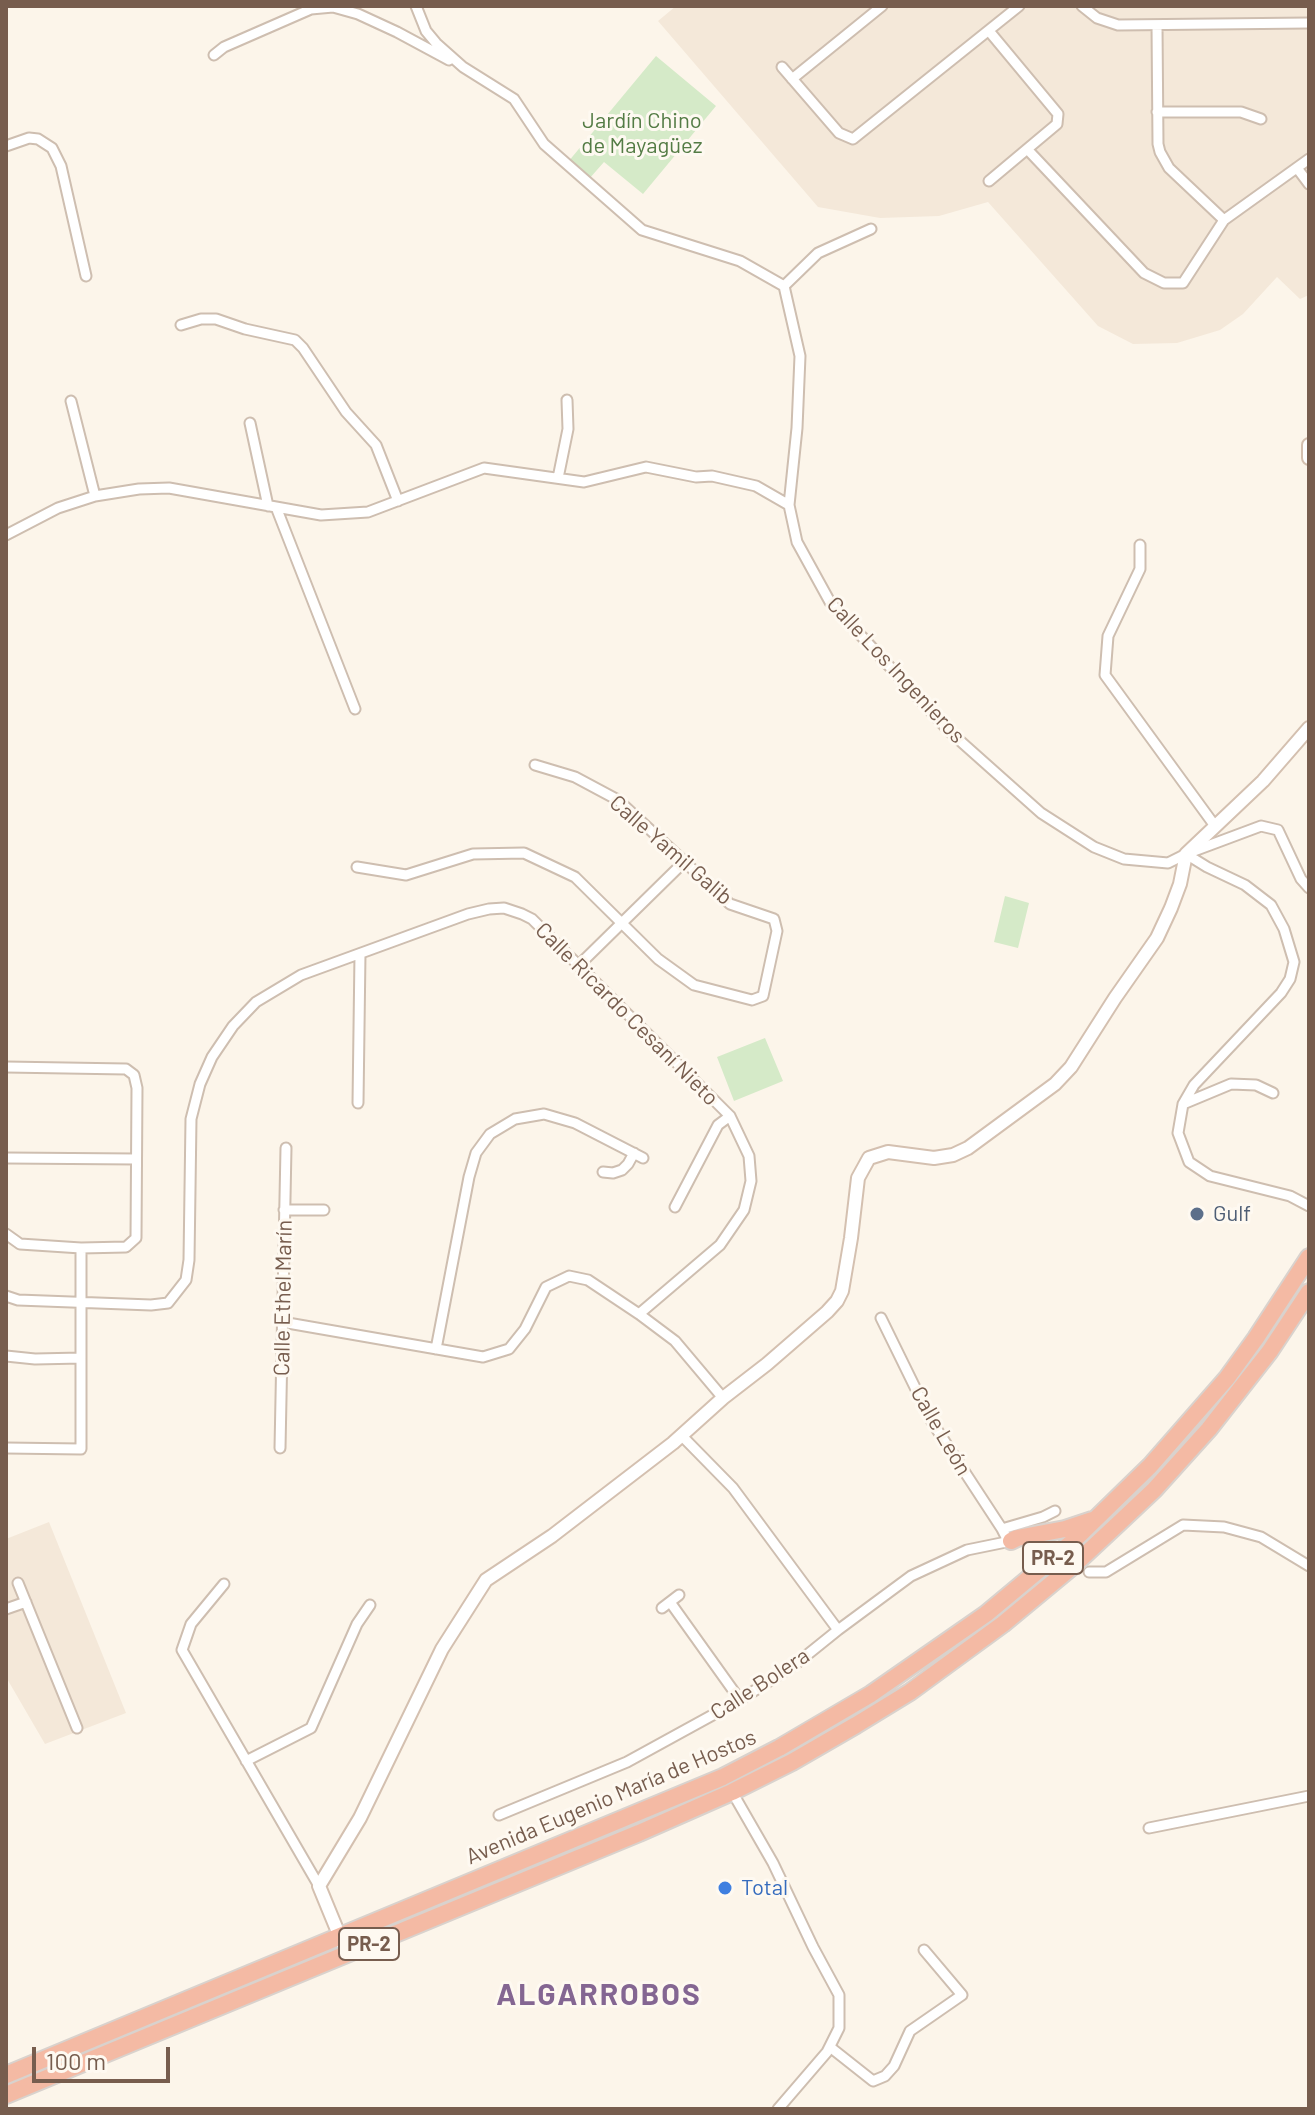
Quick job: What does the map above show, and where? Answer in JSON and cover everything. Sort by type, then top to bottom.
[{"type":"highway","name":"Avenida Eugenio María de Hostos","points":[[6,2075],[723,1777],[779,1748],[896,1678],[986,1614],[1046,1564],[1150,1466],[1227,1378],[1309,1257]]},
{"type":"highway","name":"Avenida Eugenio María de Hostos","points":[[6,2095],[732,1792],[792,1762],[910,1692],[1020,1612],[1154,1490],[1217,1420],[1270,1351],[1309,1292]]},
{"type":"highway","points":[[1020,1612],[1049,1596],[1075,1575],[1089,1572],[1090,1561],[1122,1530],[1127,1516]]},
{"type":"highway","points":[[1007,1537],[1065,1529],[1098,1518]]},
{"type":"highway","points":[[1007,1537],[1043,1543],[1049,1550],[1046,1564]]},
{"type":"street","points":[[416,6],[426,31],[463,67]]},
{"type":"street","points":[[782,67],[839,133],[853,139],[1019,6]]},
{"type":"street","points":[[1082,6],[1097,18],[1118,25],[1309,23]]},
{"type":"street","points":[[214,55],[224,47],[311,9],[333,7],[358,14],[463,67],[514,99],[544,144],[642,230],[740,261],[784,286],[818,253],[871,229]]},
{"type":"street","points":[[792,79],[879,7]]},
{"type":"street","points":[[1157,25],[1158,144],[1169,168],[1224,220]]},
{"type":"street","points":[[989,31],[1058,114],[1057,124],[989,181]]},
{"type":"street","points":[[1157,112],[1241,112],[1261,119]]},
{"type":"street","points":[[6,146],[29,138],[38,139],[52,148],[61,166],[86,276]]},
{"type":"street","points":[[1027,149],[1144,273],[1164,283],[1183,283],[1224,220],[1309,159]]},
{"type":"street","points":[[1297,168],[1309,184]]},
{"type":"street","name":"Calle Los Ingenieros","points":[[784,286],[800,356],[789,505],[797,542],[830,602],[949,731],[1041,813],[1094,847],[1124,859],[1168,863],[1261,826],[1278,830],[1301,879],[1309,888]]},
{"type":"street","points":[[181,325],[201,319],[216,319],[295,340],[346,412],[376,445],[398,501]]},
{"type":"street","points":[[558,478],[568,429],[567,400]]},
{"type":"street","points":[[71,401],[95,496]]},
{"type":"street","points":[[250,423],[272,506],[355,709]]},
{"type":"street","points":[[1309,445],[1309,458]]},
{"type":"street","points":[[6,535],[58,508],[95,496],[139,489],[169,488],[321,515],[368,512],[484,468],[584,482],[646,467],[756,486],[789,505]]},
{"type":"street","points":[[1140,545],[1140,569],[1108,636],[1105,675],[1215,826]]},
{"type":"street","points":[[319,1886],[360,1818],[442,1649],[486,1580],[552,1536],[682,1436],[723,1398],[784,1351],[837,1301],[842,1291],[858,1178],[869,1158],[888,1152],[934,1158],[953,1155],[968,1148],[1055,1084],[1071,1067],[1157,938],[1180,884],[1186,854],[1263,781],[1309,728]]},
{"type":"street","name":"Calle Yamil Galib","points":[[535,765],[575,777],[618,800],[730,904],[774,919],[777,931],[763,996],[752,1000],[694,985],[658,959],[623,923]]},
{"type":"street","points":[[361,868],[406,875],[473,854],[524,853],[575,877],[623,923]]},
{"type":"street","points":[[1186,854],[1245,885],[1271,905],[1284,929],[1294,962],[1290,979],[1281,993],[1194,1085],[1183,1104],[1178,1133],[1189,1162],[1210,1176],[1290,1196],[1309,1206]]},
{"type":"street","points":[[579,965],[685,861]]},
{"type":"street","name":"Calle Ricardo Cesaní Nieto","points":[[6,1296],[18,1300],[168,1303],[186,1280],[189,1260],[191,1119],[200,1084],[212,1057],[233,1026],[256,1002],[301,975],[468,914],[504,908],[532,919],[730,1116],[749,1156],[751,1181],[744,1210],[720,1245],[639,1314]]},
{"type":"street","points":[[358,1103],[360,954]]},
{"type":"street","points":[[6,1067],[126,1069],[134,1075],[137,1088],[136,1238],[126,1247],[81,1248],[20,1244],[6,1234]]},
{"type":"street","points":[[1183,1104],[1231,1084],[1256,1085],[1273,1093]]},
{"type":"street","points":[[436,1349],[469,1177],[476,1153],[490,1134],[515,1119],[544,1114],[575,1123],[638,1156],[622,1170],[603,1172]]},
{"type":"street","points":[[675,1207],[718,1125],[730,1116]]},
{"type":"street","name":"Calle Ethel Marín","points":[[280,1448],[286,1148]]},
{"type":"street","points":[[6,1158],[136,1159]]},
{"type":"street","points":[[680,1197],[693,1199]]},
{"type":"street","points":[[284,1210],[324,1210]]},
{"type":"street","points":[[6,1448],[81,1449],[81,1248]]},
{"type":"street","points":[[282,1322],[483,1357],[509,1349],[525,1329],[546,1287],[569,1276],[588,1280],[675,1341],[723,1398]]},
{"type":"street","name":"Calle León","points":[[881,1318],[932,1422],[1007,1537]]},
{"type":"street","points":[[6,1356],[81,1358]]},
{"type":"street","points":[[682,1436],[733,1488],[838,1630]]},
{"type":"street","name":"Calle Bolera","points":[[499,1815],[627,1762],[740,1700],[797,1663],[911,1576],[967,1550],[1007,1537],[1055,1511]]},
{"type":"street","points":[[1089,1572],[1106,1572],[1183,1525],[1224,1527],[1261,1537],[1309,1566]]},
{"type":"street","points":[[18,1583],[77,1728]]},
{"type":"street","points":[[224,1584],[191,1624],[182,1650],[319,1886],[347,1954]]},
{"type":"street","points":[[679,1595],[666,1605],[740,1700]]},
{"type":"street","points":[[6,1609],[26,1602]]},
{"type":"street","points":[[246,1761],[311,1728],[357,1624],[370,1605]]},
{"type":"street","points":[[723,1777],[773,1863],[839,1995],[839,2028],[830,2047],[778,2109]]},
{"type":"street","points":[[1149,1828],[1309,1796]]},
{"type":"street","points":[[830,2047],[873,2081],[885,2076],[894,2066],[910,2031],[962,1995],[924,1950]]},
{"type":"shaded area","points":[[676,6],[1309,6],[1309,295],[1300,299],[1277,277],[1243,314],[1220,330],[1177,343],[1133,344],[1098,326],[988,202],[939,216],[880,218],[818,207],[658,21]]},
{"type":"shaded area","points":[[49,1522],[126,1713],[45,1744],[6,1677],[6,1539]]},
{"type":"green space","name":"Jardín Chino de Mayagüez","points":[[656,56],[716,106],[643,194],[604,162],[589,179],[568,162]]},
{"type":"green space","points":[[1005,896],[1029,903],[1018,948],[994,942]]},
{"type":"green space","points":[[765,1038],[783,1081],[734,1101],[717,1057]]},
{"type":"place","name":"Gulf","points":[[1197,1214]]},
{"type":"place","name":"Total","points":[[725,1888]]},
{"type":"district","name":"ALGARROBOS","points":[[599,1995]]}]
